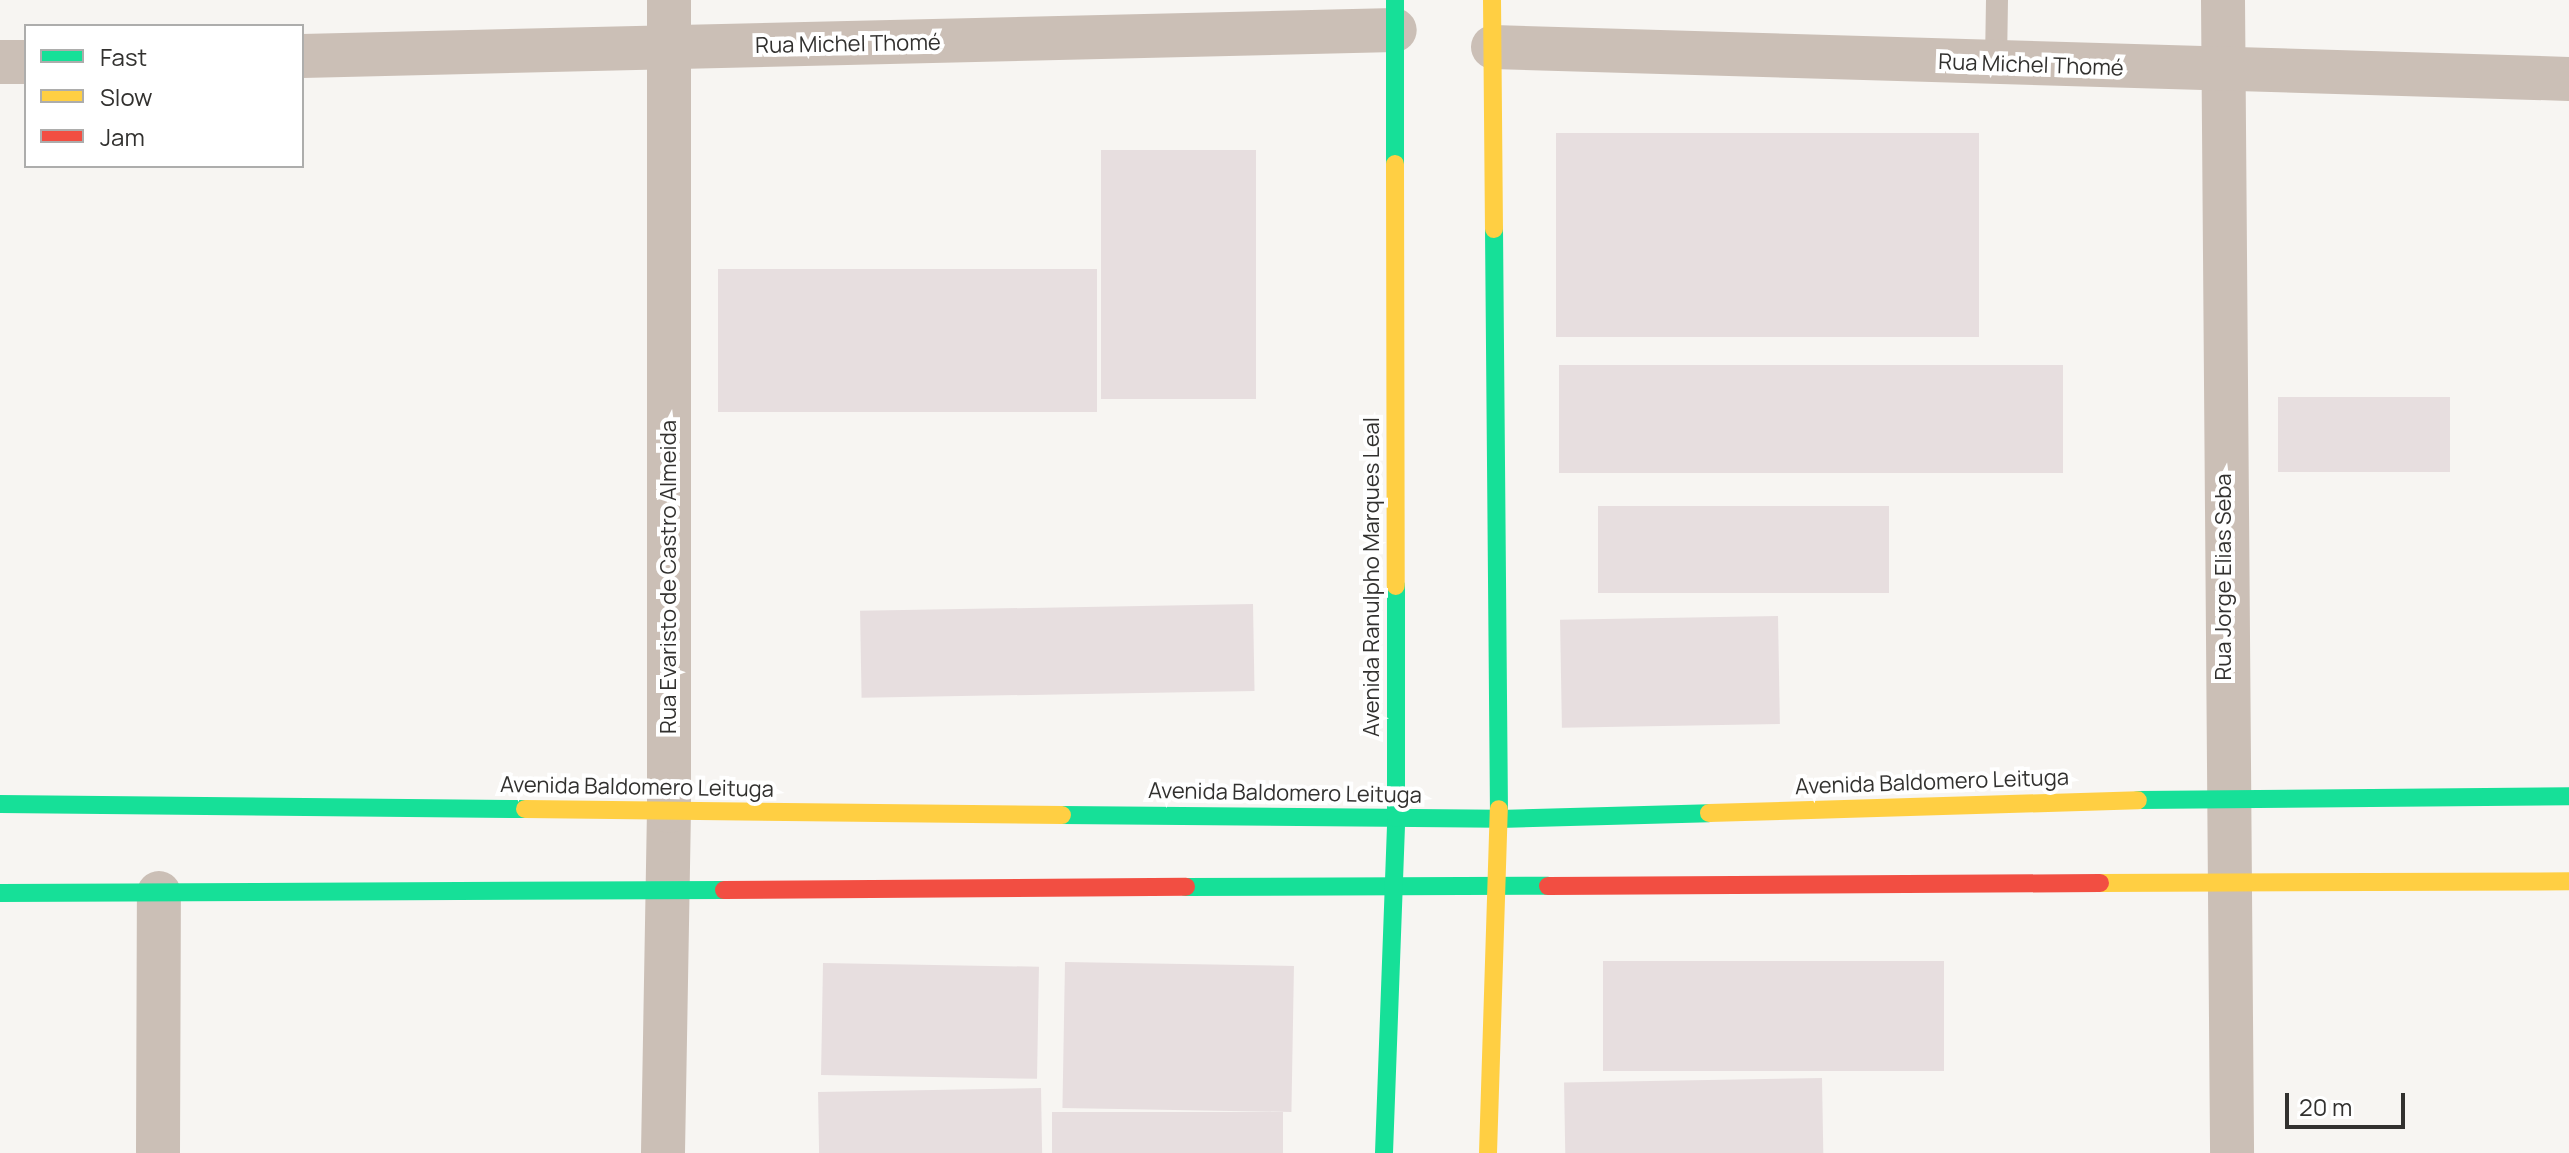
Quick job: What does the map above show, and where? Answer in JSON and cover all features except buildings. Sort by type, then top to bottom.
[{"type":"main road","points":[[1488,1153],[1499,819],[1492,0]]},
{"type":"main road","name":"Avenida Ranulpho Marques Leal","points":[[1384,1153],[1396,818],[1395,15]]},
{"type":"main road","name":"Avenida Baldomero Leituga","points":[[0,804],[1499,819],[2225,797],[2569,796]]},
{"type":"main road","points":[[0,893],[2569,881]]},
{"type":"street","name":"Rua Evaristo de Castro Almeida","points":[[663,1153],[669,811],[669,0]]},
{"type":"street","name":"Rua Jorge Elias Seba","points":[[2223,0],[2225,797],[2232,1153]]},
{"type":"street","name":"Rua Michel Thomé","points":[[304,56],[669,48],[1395,15]]},
{"type":"street","name":"Rua Michel Thomé","points":[[1493,47],[2569,79]]},
{"type":"street","points":[[0,62],[24,62]]},
{"type":"street","points":[[158,1153],[159,893]]},
{"type":"lane","points":[[1996,63],[1997,0]]},
{"type":"traffic: fast","points":[[1395,0],[1395,164]]},
{"type":"traffic: fast","points":[[1494,229],[1499,809]]},
{"type":"traffic: fast","points":[[1384,1153],[1396,818],[1396,586]]},
{"type":"traffic: fast","points":[[2138,800],[2569,796]]},
{"type":"traffic: fast","points":[[0,804],[525,809]]},
{"type":"traffic: fast","points":[[1062,815],[1499,819],[1709,813]]},
{"type":"traffic: fast","points":[[1186,887],[1548,886]]},
{"type":"traffic: fast","points":[[0,893],[724,890]]},
{"type":"traffic: slow","points":[[1492,0],[1494,229]]},
{"type":"traffic: slow","points":[[1395,164],[1396,586]]},
{"type":"traffic: slow","points":[[1709,813],[2138,800]]},
{"type":"traffic: slow","points":[[525,809],[1062,815]]},
{"type":"traffic: slow","points":[[1488,1153],[1499,809]]},
{"type":"traffic: slow","points":[[2100,883],[2569,881]]},
{"type":"traffic: jam","points":[[1548,886],[2100,883]]},
{"type":"traffic: jam","points":[[724,890],[1186,887]]}]
